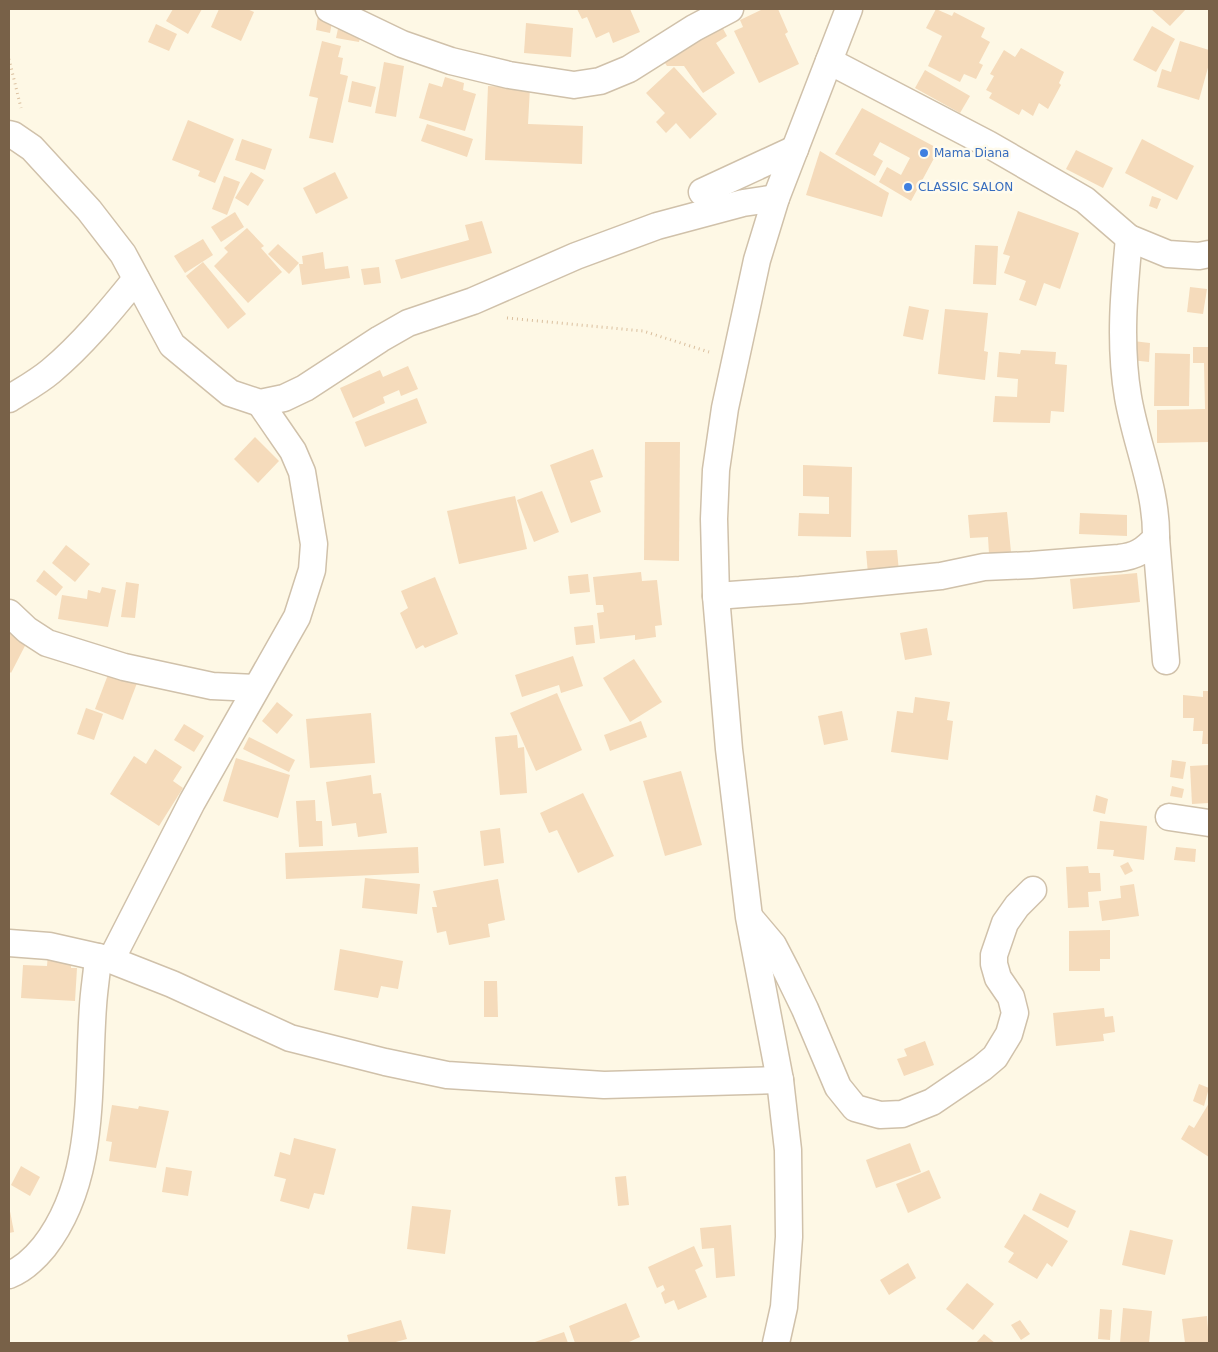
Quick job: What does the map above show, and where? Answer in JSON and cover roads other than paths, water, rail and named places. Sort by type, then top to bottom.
[{"type":"street","points":[[330,9],[402,44],[451,61],[509,75],[574,85],[600,81],[629,69],[694,28],[730,9]]},
{"type":"street","points":[[776,1343],[784,1307],[790,1237],[788,1150],[780,1080],[749,917],[729,749],[716,596],[714,519],[716,470],[725,408],[757,260],[776,198],[849,9]]},
{"type":"street","points":[[829,61],[988,144],[1085,200],[1129,238],[1168,254],[1199,256],[1209,254]]},
{"type":"street","points":[[9,134],[32,148],[89,210],[123,254],[172,346],[230,394],[260,403],[284,398],[305,388],[408,322],[473,301],[576,256],[656,226],[743,203],[776,198]]},
{"type":"street","points":[[702,192],[795,149]]},
{"type":"street","points":[[1129,238],[1123,319],[1123,364],[1156,521],[1166,661]]},
{"type":"street","points":[[9,398],[32,386],[52,370],[104,318],[136,279]]},
{"type":"street","points":[[9,1275],[36,1257],[51,1238],[63,1219],[75,1188],[86,1133],[93,1005],[105,958],[297,617],[312,570],[314,544],[302,472],[292,451],[260,403]]},
{"type":"street","points":[[716,596],[809,590],[941,576],[984,567],[1133,556],[1145,549],[1156,538]]},
{"type":"street","points":[[9,613],[27,630],[47,643],[124,667],[212,686],[256,688]]},
{"type":"street","points":[[1169,817],[1209,823]]},
{"type":"street","points":[[749,917],[773,946],[805,1009],[838,1087],[854,1108],[880,1115],[902,1114],[932,1102],[982,1068],[996,1057],[1010,1034],[1015,1014],[1011,997],[998,978],[994,956],[1005,923],[1017,906],[1033,890]]},
{"type":"street","points":[[9,943],[49,946],[105,958],[172,984],[290,1038],[385,1062],[447,1075],[604,1086],[780,1080]]},
{"type":"place","name":"Mama Diana","points":[[924,153]]},
{"type":"place","name":"CLASSIC SALON","points":[[908,187]]}]
